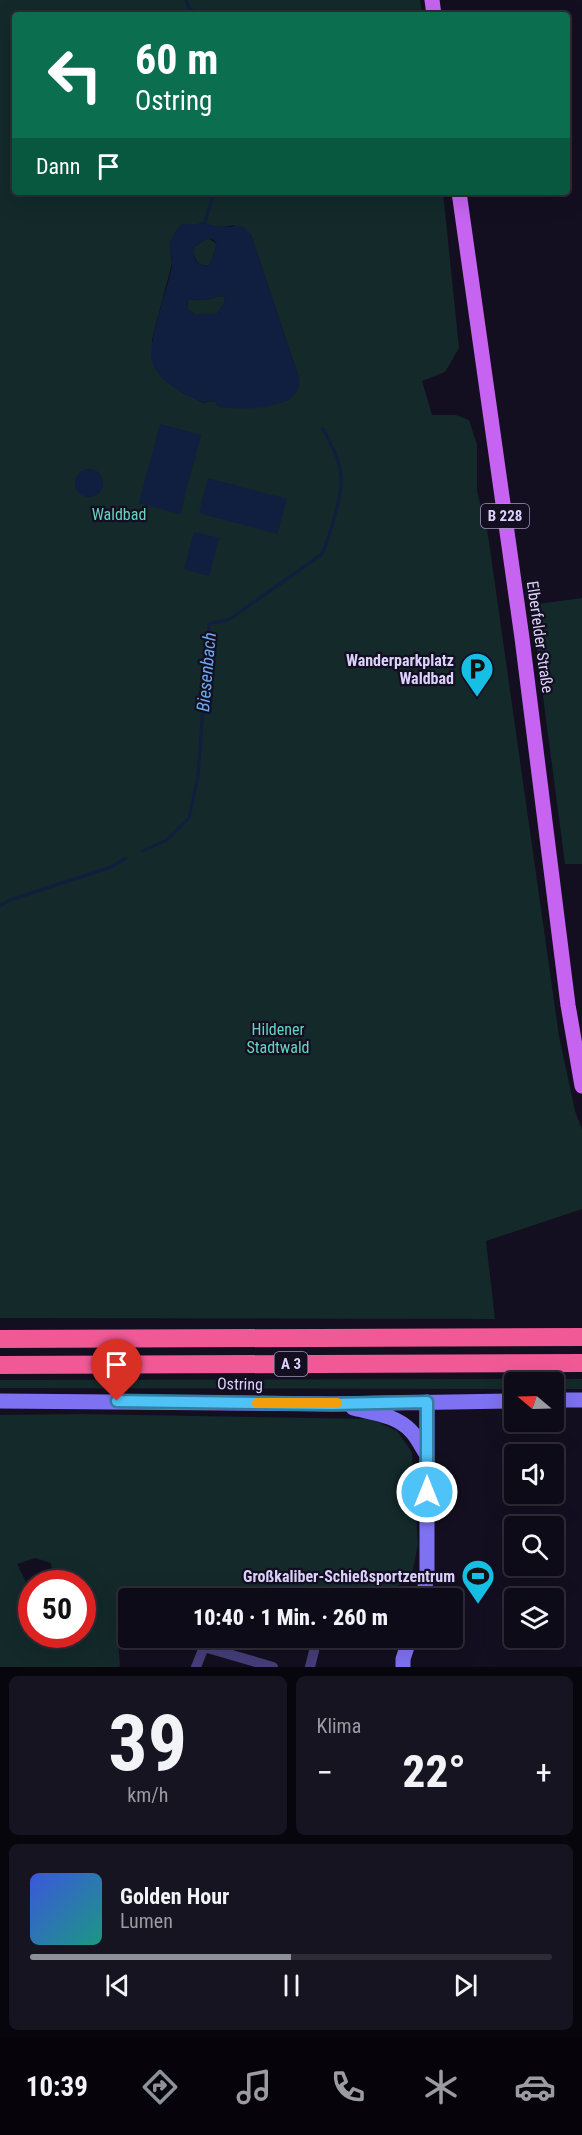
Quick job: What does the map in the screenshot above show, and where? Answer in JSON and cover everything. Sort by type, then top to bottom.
[{"type":"highway","name":"A 3","points":[[0,1339],[582,1337]]},
{"type":"highway","name":"A 3","points":[[0,1365],[582,1363]]},
{"type":"main road","name":"Elberfelder Straße","points":[[459,195],[522,638],[568,1005],[582,1086]]},
{"type":"main road","points":[[564,1400],[582,1400]]},
{"type":"main road","name":"Ostring","points":[[0,1401],[332,1404],[504,1401]]},
{"type":"main road","points":[[425,1588],[427,1575],[427,1402]]},
{"type":"main road","points":[[332,1404],[383,1414],[397,1420],[411,1431],[427,1456]]},
{"type":"main road","points":[[403,1667],[407,1648]]},
{"type":"street","points":[[196,1667],[204,1647],[273,1667]]},
{"type":"street","points":[[310,1667],[314,1651]]},
{"type":"green space","name":"Hildener Stadtwald","points":[[0,0],[420,0],[422,12],[12,12],[12,195],[443,195],[459,348],[445,372],[422,381],[432,415],[456,415],[469,420],[477,445],[477,491],[488,535],[559,1036],[575,1111],[582,1129],[582,1209],[486,1241],[495,1319],[0,1318]],"holes":[[[182,224],[222,227],[234,225],[251,235],[299,378],[296,392],[285,401],[218,407],[216,402],[204,403],[181,392],[161,376],[152,340],[172,263],[170,250],[174,234]]]},
{"type":"green space","points":[[208,238],[217,244],[210,265],[203,265],[197,261],[193,252],[195,246]]},
{"type":"green space","points":[[218,296],[224,297],[225,302],[217,314],[194,314],[187,309],[188,300],[211,299]]},
{"type":"green space","points":[[582,598],[582,864],[565,864],[531,605]]},
{"type":"green space","points":[[504,1379],[504,1389],[0,1388],[0,1380]]},
{"type":"green space","points":[[564,1379],[582,1379],[582,1389],[564,1389]]},
{"type":"green space","points":[[81,1414],[372,1419],[397,1431],[412,1452],[418,1544],[411,1580],[393,1588],[118,1588],[117,1625],[120,1667],[0,1667],[0,1415]]},
{"type":"water","points":[[203,222],[221,227],[242,226],[251,235],[299,378],[298,389],[292,397],[281,403],[240,409],[218,407],[216,402],[205,403],[181,392],[166,382],[155,369],[151,353],[152,342],[172,266],[170,244],[174,233],[182,224]],"holes":[[[208,238],[217,244],[210,265],[203,265],[196,261],[193,252],[195,246]],[[218,296],[224,297],[225,302],[217,314],[194,314],[187,309],[188,300],[211,299]]]},
{"type":"water","points":[[160,424],[201,435],[180,514],[139,503]]},
{"type":"water","points":[[89,469],[99,473],[103,483],[99,493],[89,497],[79,493],[75,483],[79,473]]},
{"type":"water","points":[[208,478],[287,499],[277,534],[199,513]]},
{"type":"water","points":[[194,532],[219,538],[209,576],[184,569]]},
{"type":"waterway","name":"Biesenbach","points":[[186,0],[194,12]]},
{"type":"waterway","name":"Biesenbach","points":[[206,224],[211,195]]},
{"type":"waterway","name":"Biesenbach","points":[[142,851],[167,840],[189,818],[198,776],[209,624],[230,619],[322,554],[335,516],[341,484],[337,458],[323,429]]},
{"type":"waterway","name":"Biesenbach","points":[[0,906],[10,900],[111,867],[126,858]]},
{"type":"slow traffic","points":[[257,1403],[337,1403]]},
{"type":"place","name":"Wanderparkplatz Waldbad","points":[[477,698]]},
{"type":"place","name":"Großkaliber-Schießsportzentrum","points":[[478,1605]]},
{"type":"route","points":[[117,1401],[332,1404],[427,1402],[427,1492]]},
{"type":"park label","name":"Waldbad","points":[[119,514]]}]
